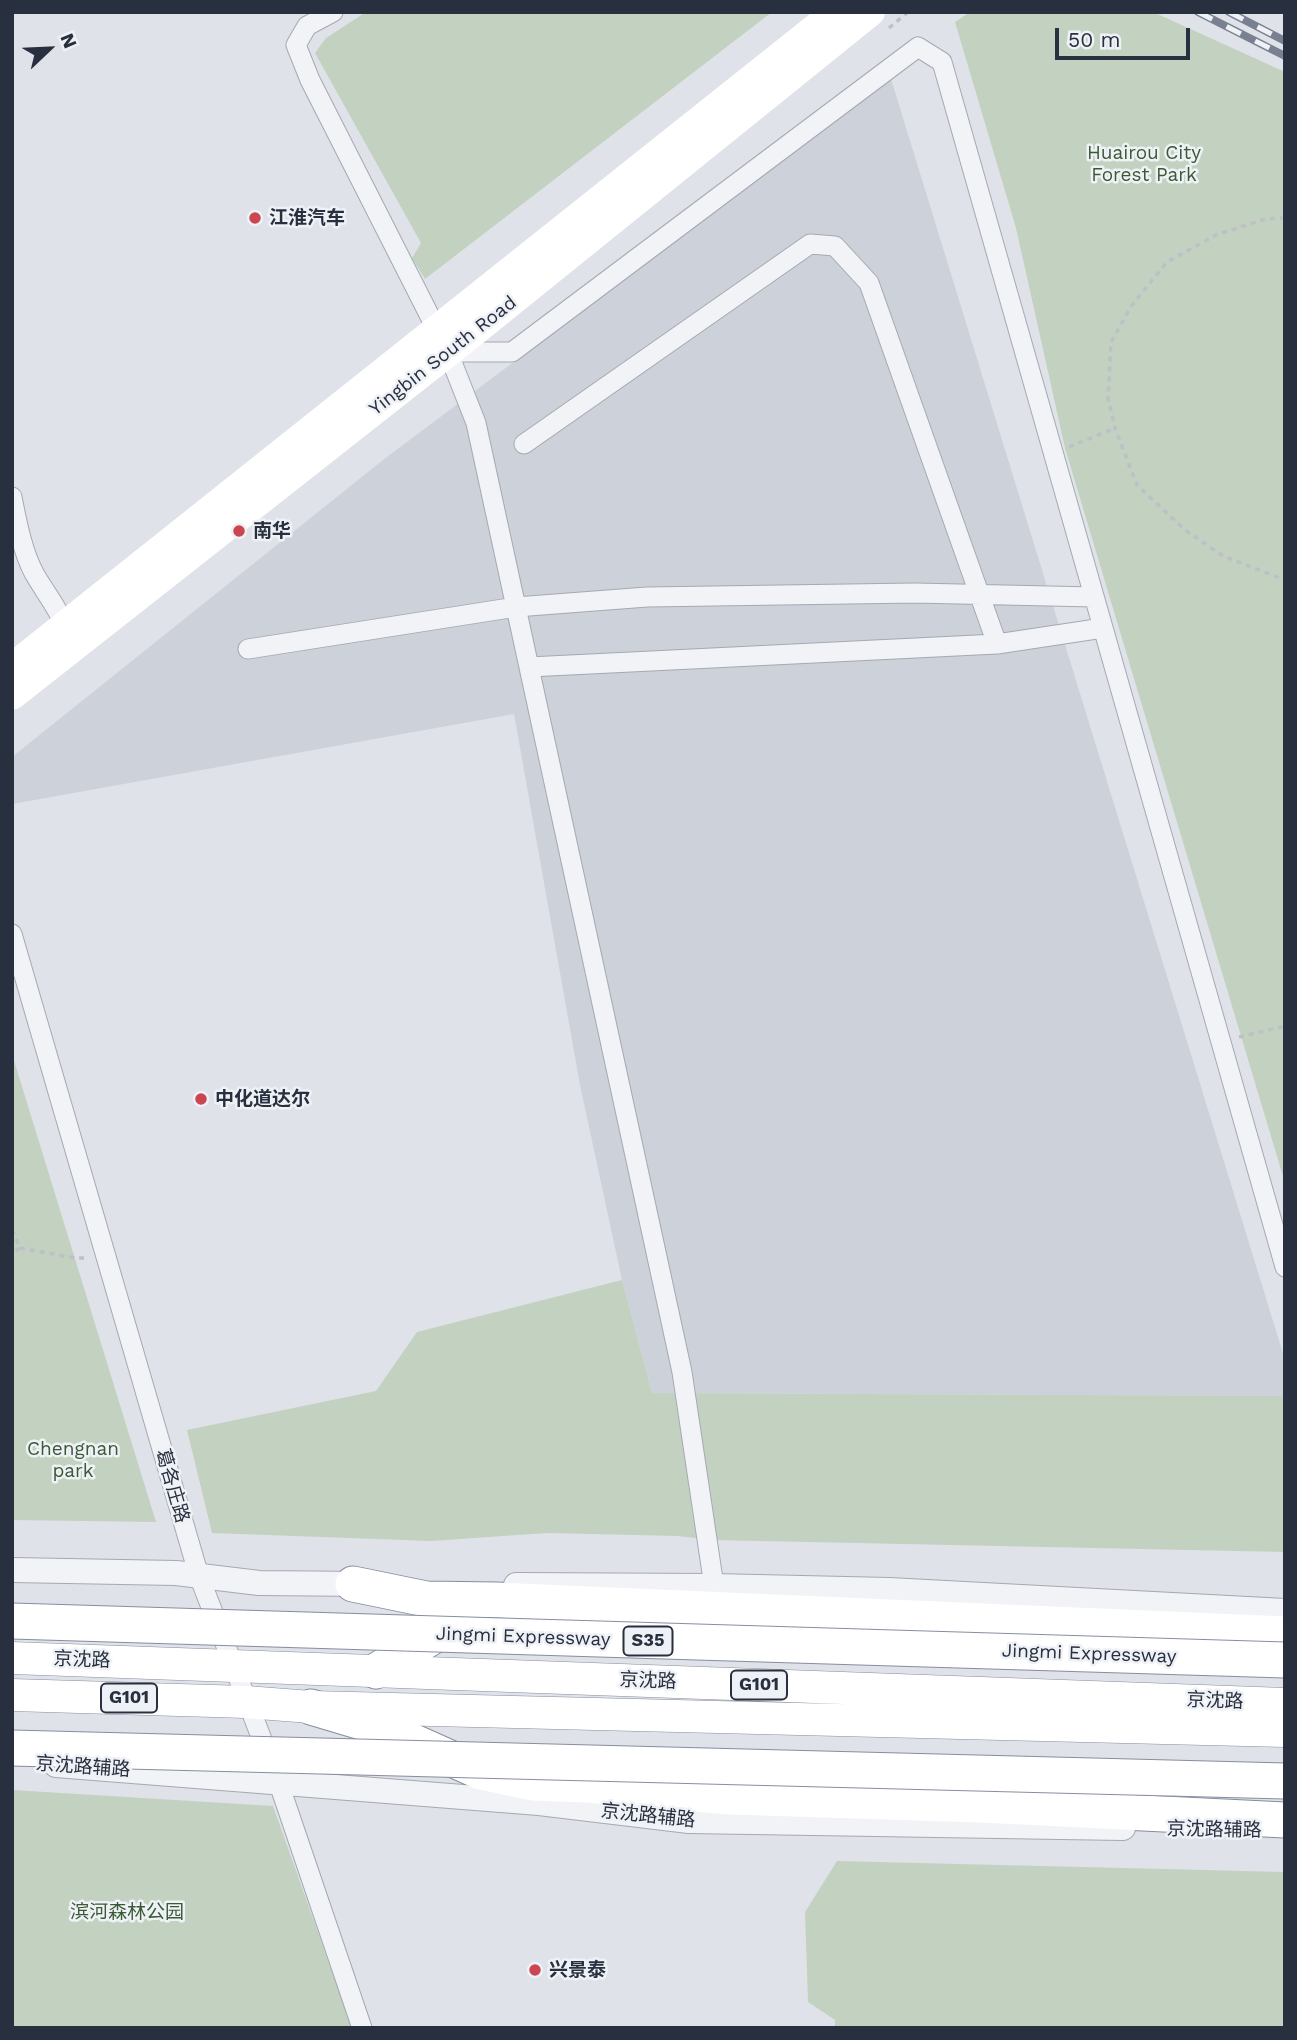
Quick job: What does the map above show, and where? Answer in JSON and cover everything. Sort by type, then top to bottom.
[{"type":"highway","points":[[353,1584],[426,1599],[1285,1634]]},
{"type":"highway","points":[[376,1671],[496,1600]]},
{"type":"highway","name":"Jingmi Expressway","points":[[12,1621],[1285,1660]]},
{"type":"highway","name":"京沈路","points":[[12,1658],[1285,1704]]},
{"type":"highway","name":"京沈路","points":[[12,1695],[246,1702],[311,1707],[1285,1731]]},
{"type":"highway","points":[[311,1707],[385,1729],[481,1772],[532,1783],[731,1797],[981,1805],[1285,1820]]},
{"type":"highway","points":[[12,1748],[1285,1781]]},
{"type":"main road","name":"Yingbin South Road","points":[[12,696],[443,341],[835,12]]},
{"type":"main road","name":"Yingbin South Road","points":[[12,667],[271,460],[443,341],[871,12]]},
{"type":"street","points":[[333,12],[307,26],[296,45],[310,80],[443,341],[476,424],[682,1373],[714,1586]]},
{"type":"street","points":[[443,341],[512,352],[918,47],[942,62],[1285,1267]]},
{"type":"street","points":[[524,444],[810,244],[835,246],[869,283],[998,644]]},
{"type":"street","points":[[12,497],[17,524],[33,572],[59,610],[65,626]]},
{"type":"street","points":[[248,649],[516,607],[648,597],[915,593],[1094,597]]},
{"type":"street","points":[[529,667],[998,644],[1103,628]]},
{"type":"street","name":"葛各庄路","points":[[12,934],[199,1576],[278,1781],[362,2028]]},
{"type":"street","points":[[12,1570],[176,1573],[259,1583],[889,1590],[1285,1611]]},
{"type":"street","name":"京沈路辅路","points":[[12,1762],[539,1803],[689,1822],[1285,1832]]},
{"type":"path","points":[[1285,218],[1265,219],[1216,235],[1167,262],[1132,305],[1111,342],[1108,399],[1115,428],[1137,485],[1185,530],[1223,556],[1285,580]]},
{"type":"path","points":[[1053,454],[1115,428]]},
{"type":"path","points":[[1220,1039],[1242,1037],[1285,1026]]},
{"type":"path","points":[[12,1230],[20,1248]]},
{"type":"path","points":[[12,1253],[20,1248],[75,1258],[105,1258]]},
{"type":"shaded area","points":[[891,79],[1285,1360],[1285,1396],[652,1393],[622,1280],[580,1085],[514,714],[12,804],[12,757],[383,460]]},
{"type":"green space","points":[[366,12],[772,12],[425,279],[412,258],[421,243],[315,53],[326,38]]},
{"type":"green space","name":"Huairou City Forest Park","points":[[970,12],[1153,12],[1285,72],[1285,1183],[1065,448],[1016,228],[955,22]]},
{"type":"green space","name":"Chengnan park","points":[[12,1054],[156,1522],[12,1520]]},
{"type":"green space","points":[[622,1280],[652,1393],[1285,1396],[1285,1552],[713,1540],[677,1536],[547,1533],[431,1541],[212,1533],[187,1430],[376,1391],[417,1332]]},
{"type":"green space","name":"滨河森林公园","points":[[12,1790],[273,1806],[352,2028],[12,2028]]},
{"type":"green space","points":[[837,1861],[1285,1872],[1285,2028],[835,2028],[835,2020],[808,2002],[805,1912]]},
{"type":"railway","points":[[1198,12],[1285,56]]},
{"type":"railway","points":[[1229,12],[1285,41]]},
{"type":"place","name":"江淮汽车","points":[[255,218]]},
{"type":"place","name":"南华","points":[[239,531]]},
{"type":"place","name":"中化道达尔","points":[[201,1099]]},
{"type":"place","name":"兴景泰","points":[[535,1970]]}]
